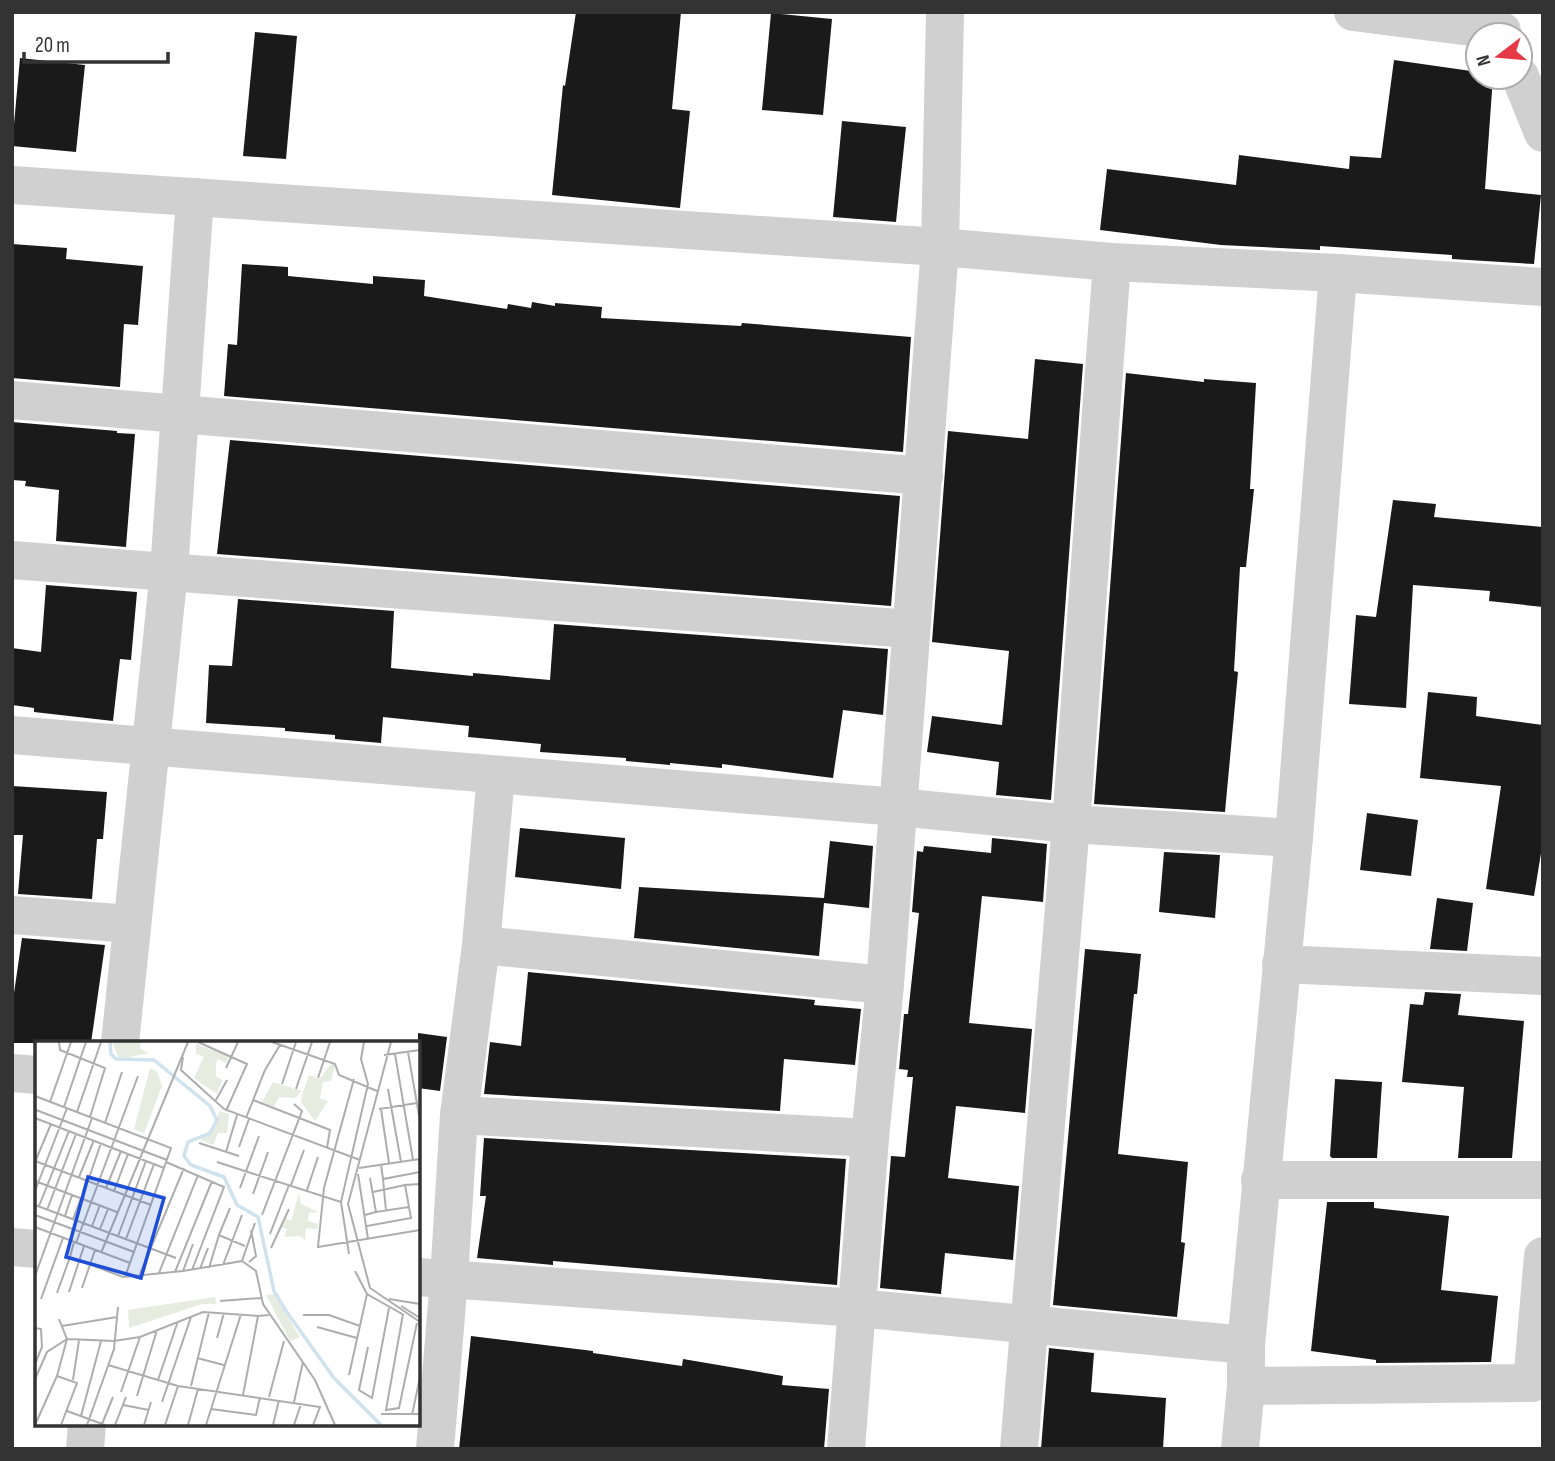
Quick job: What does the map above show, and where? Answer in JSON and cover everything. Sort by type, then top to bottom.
[{"type":"street","points":[[846,1449],[870,1138],[885,985],[940,247],[945,12]]},
{"type":"street","points":[[1353,12],[1464,23]]},
{"type":"street","points":[[1526,91],[1543,134]]},
{"type":"street","points":[[12,185],[940,247],[1112,262],[1338,273],[1543,287]]},
{"type":"street","points":[[120,1041],[169,571],[195,197]]},
{"type":"street","points":[[1020,1449],[1071,824],[1112,262]]},
{"type":"street","points":[[1240,1449],[1260,1180],[1294,838],[1338,273]]},
{"type":"street","points":[[12,400],[924,476]]},
{"type":"street","points":[[12,560],[910,629]]},
{"type":"street","points":[[12,735],[898,807],[1071,824],[1294,838]]},
{"type":"street","points":[[435,1449],[434,1278],[481,945],[496,775]]},
{"type":"street","points":[[12,915],[131,924]]},
{"type":"street","points":[[481,945],[885,985]]},
{"type":"street","points":[[1281,964],[1543,976]]},
{"type":"street","points":[[12,1073],[35,1075]]},
{"type":"street","points":[[459,1115],[870,1138]]},
{"type":"street","points":[[1260,1180],[1543,1180]]},
{"type":"street","points":[[12,1247],[35,1249]]},
{"type":"street","points":[[1246,1385],[1537,1383],[1543,1256]]},
{"type":"street","points":[[434,1278],[857,1308],[1246,1345]]},
{"type":"street","points":[[85,1449],[87,1426]]},
{"type":"building","points":[[576,12],[681,12],[672,109],[690,111],[680,208],[552,195],[563,85],[565,86]]},
{"type":"building","points":[[771,13],[832,19],[823,115],[762,110]]},
{"type":"building","points":[[255,32],[297,36],[286,159],[243,156]]},
{"type":"building","points":[[20,58],[85,65],[76,152],[12,146]]},
{"type":"building","points":[[1394,60],[1464,70],[1464,91],[1492,91],[1485,189],[1541,195],[1534,264],[1320,246],[1320,250],[1221,245],[1100,230],[1107,169],[1236,185],[1239,155],[1349,169],[1350,156],[1381,158]]},
{"type":"building","points":[[842,121],[906,127],[896,222],[833,217]]},
{"type":"building","points":[[12,244],[67,248],[66,259],[143,266],[138,325],[124,324],[120,387],[12,378]]},
{"type":"building","points":[[242,264],[288,267],[288,276],[373,284],[373,276],[425,280],[424,296],[507,309],[508,304],[531,308],[532,302],[555,306],[555,303],[602,307],[601,318],[741,326],[742,323],[911,337],[903,452],[224,396],[228,344],[237,345]]},
{"type":"building","points":[[1035,359],[1083,364],[1051,800],[996,795],[999,762],[927,752],[932,716],[1002,725],[1009,651],[932,642],[948,431],[1028,439]]},
{"type":"building","points":[[1126,373],[1204,382],[1204,379],[1256,383],[1250,489],[1254,489],[1246,567],[1240,567],[1234,671],[1238,672],[1225,812],[1094,804]]},
{"type":"building","points":[[12,422],[135,434],[126,547],[56,541],[59,490],[25,486],[26,481],[12,480]]},
{"type":"building","points":[[230,440],[900,496],[891,606],[217,554]]},
{"type":"building","points":[[1393,500],[1436,504],[1434,517],[1543,527],[1543,607],[1489,601],[1490,591],[1413,585],[1406,708],[1349,704],[1356,615],[1376,617]]},
{"type":"building","points":[[46,585],[137,592],[131,660],[120,659],[113,721],[34,712],[34,708],[12,705],[12,648],[41,652]]},
{"type":"building","points":[[238,599],[394,611],[391,668],[473,676],[473,673],[550,680],[554,624],[888,649],[883,715],[843,710],[833,778],[722,764],[722,768],[670,765],[626,761],[626,758],[540,752],[541,744],[468,737],[469,726],[383,717],[381,743],[335,739],[335,735],[285,731],[285,728],[206,723],[209,665],[232,666]]},
{"type":"building","points":[[1428,692],[1477,697],[1476,716],[1543,725],[1543,841],[1534,896],[1486,889],[1501,786],[1420,778]]},
{"type":"building","points":[[12,786],[107,792],[103,839],[97,839],[92,899],[18,894],[23,835],[12,835]]},
{"type":"building","points":[[1367,813],[1418,820],[1411,876],[1360,870]]},
{"type":"building","points":[[520,828],[625,838],[621,889],[515,877]]},
{"type":"building","points":[[992,838],[1047,844],[1043,902],[982,896],[969,1023],[1032,1029],[1025,1113],[956,1106],[948,1178],[1019,1186],[1013,1260],[945,1253],[941,1294],[880,1288],[891,1156],[905,1157],[913,1077],[907,1077],[908,1070],[899,1069],[919,913],[912,912],[917,851],[923,852],[924,846],[991,853]]},
{"type":"building","points":[[830,841],[873,846],[869,908],[824,903],[819,956],[634,938],[639,887],[824,898]]},
{"type":"building","points":[[1164,852],[1220,855],[1215,918],[1159,912]]},
{"type":"building","points":[[1437,898],[1473,903],[1467,951],[1430,949]]},
{"type":"building","points":[[22,938],[105,945],[91,1041],[12,1043],[14,993]]},
{"type":"building","points":[[1085,949],[1141,954],[1137,994],[1134,994],[1118,1154],[1188,1162],[1181,1242],[1185,1243],[1177,1317],[1053,1305]]},
{"type":"building","points":[[528,972],[815,1000],[814,1005],[861,1009],[855,1065],[784,1059],[780,1111],[484,1094],[490,1042],[521,1046]]},
{"type":"building","points":[[1425,992],[1461,994],[1458,1015],[1524,1021],[1512,1158],[1458,1158],[1464,1087],[1402,1082],[1410,1004],[1423,1005]]},
{"type":"building","points":[[418,1033],[447,1037],[440,1091],[420,1088]]},
{"type":"building","points":[[1335,1079],[1382,1082],[1377,1158],[1330,1156]]},
{"type":"building","points":[[484,1138],[846,1159],[837,1285],[553,1261],[553,1265],[477,1258],[486,1196],[480,1196]]},
{"type":"building","points":[[1327,1202],[1374,1202],[1374,1208],[1449,1216],[1441,1290],[1498,1296],[1491,1362],[1376,1363],[1376,1360],[1311,1351]]},
{"type":"building","points":[[471,1336],[593,1351],[682,1366],[683,1359],[783,1376],[782,1385],[829,1389],[824,1449],[459,1449]]},
{"type":"building","points":[[1049,1348],[1094,1353],[1091,1392],[1166,1398],[1163,1449],[1041,1449]]}]
